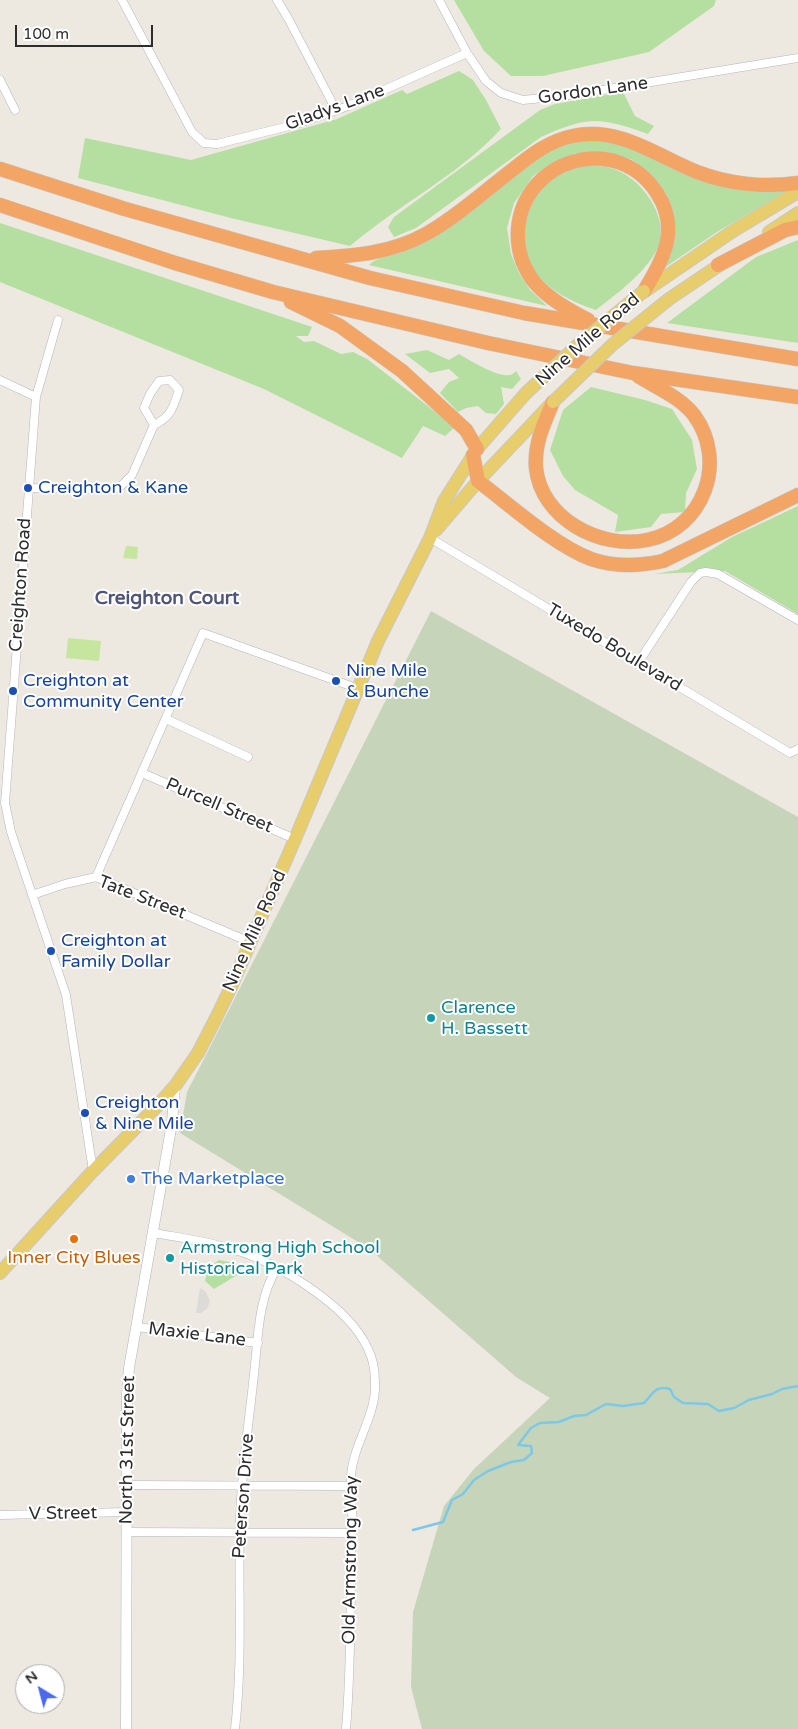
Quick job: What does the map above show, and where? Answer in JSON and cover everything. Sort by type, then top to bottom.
[{"type":"highway","points":[[306,259],[374,252],[414,241],[436,229],[536,151],[558,140],[573,136],[594,133],[615,136],[635,142],[696,171],[725,181],[751,184],[798,183]]},
{"type":"highway","points":[[600,326],[553,299],[534,281],[522,259],[518,234],[520,214],[528,195],[547,174],[570,162],[601,158],[632,168],[650,183],[664,208],[668,220],[668,231],[664,257],[644,291]]},
{"type":"highway","points":[[0,169],[134,211],[370,278],[479,303],[600,326],[798,359]]},
{"type":"highway","points":[[0,205],[176,263],[273,292],[488,343],[633,373],[798,397]]},
{"type":"highway","points":[[718,266],[785,230],[798,227]]},
{"type":"highway","points":[[273,292],[340,326],[402,371],[466,430],[475,452],[478,480],[558,542],[590,558],[629,565],[651,564],[674,557],[798,496]]},
{"type":"highway","points":[[553,402],[538,441],[536,467],[543,492],[554,509],[578,528],[616,541],[632,542],[659,537],[674,530],[696,508],[705,492],[710,454],[704,434],[690,411],[674,397],[633,373]]},
{"type":"main road","name":"Nine Mile Road","points":[[0,1273],[93,1171],[175,1086],[198,1053],[250,942],[397,601],[430,538],[444,501],[475,452],[526,393],[578,345],[644,291],[733,231],[798,192]]},
{"type":"main road","name":"Nine Mile Road","points":[[430,538],[478,480],[553,402],[612,345],[669,299],[798,213]]},
{"type":"street","name":"Gladys Lane","points":[[122,0],[192,132],[204,143],[217,144],[297,124],[336,110],[467,53]]},
{"type":"street","points":[[277,0],[336,110]]},
{"type":"street","name":"Gordon Lane","points":[[438,0],[477,69],[492,87],[500,93],[514,98],[530,100],[618,88],[798,58]]},
{"type":"street","points":[[0,80],[15,110]]},
{"type":"street","name":"Creighton Road","points":[[58,320],[36,397],[5,803],[11,832],[66,995],[93,1171]]},
{"type":"street","points":[[0,380],[36,397]]},
{"type":"street","points":[[28,488],[106,489],[120,487],[132,475],[154,425],[164,420],[173,408],[179,390],[170,380],[159,381],[150,394],[144,408],[154,425]]},
{"type":"street","name":"Tuxedo Boulevard","points":[[430,538],[790,754],[798,749]]},
{"type":"street","points":[[638,663],[696,576],[706,572],[718,574],[798,620]]},
{"type":"street","points":[[96,877],[203,633],[358,689]]},
{"type":"street","points":[[166,719],[248,757]]},
{"type":"street","name":"Purcell Street","points":[[142,773],[295,839]]},
{"type":"street","name":"Tate Street","points":[[32,895],[65,884],[96,877],[250,942]]},
{"type":"street","name":"North 31st Street","points":[[126,1729],[127,1394],[173,1122],[175,1086]]},
{"type":"street","name":"Old Armstrong Way","points":[[154,1233],[226,1247],[265,1261],[289,1274],[326,1301],[354,1327],[369,1350],[374,1372],[375,1390],[372,1408],[352,1469],[349,1686],[346,1729]]},
{"type":"street","name":"Peterson Drive","points":[[235,1729],[240,1658],[239,1532],[241,1486],[265,1295],[270,1279],[277,1268]]},
{"type":"street","name":"Maxie Lane","points":[[137,1327],[258,1343]]},
{"type":"street","points":[[127,1486],[351,1486]]},
{"type":"street","name":"V Street","points":[[0,1515],[126,1512]]},
{"type":"street","points":[[126,1532],[351,1533]]},
{"type":"green space","points":[[454,0],[716,0],[714,6],[649,52],[543,76],[511,76],[484,51]]},
{"type":"green space","points":[[459,71],[473,80],[501,129],[484,146],[447,176],[350,246],[231,218],[78,178],[85,138],[191,160],[337,119],[402,90],[407,94]]},
{"type":"green space","points":[[623,92],[635,116],[654,126],[648,134],[601,121],[587,121],[541,137],[416,228],[394,237],[388,227],[394,217],[540,110],[555,104]]},
{"type":"green space","points":[[597,140],[618,143],[787,191],[717,232],[664,268],[674,244],[675,226],[673,210],[666,194],[651,174],[631,159],[608,153],[575,153],[548,165],[533,176],[514,203],[507,228],[511,254],[519,273],[530,290],[547,306],[369,265],[380,258],[397,254],[434,238],[540,156],[567,145]]},
{"type":"green space","points":[[588,165],[614,169],[636,183],[654,205],[661,230],[660,243],[642,271],[596,310],[562,296],[541,279],[531,264],[525,234],[529,209],[542,187],[565,171]]},
{"type":"green space","points":[[0,223],[312,327],[308,336],[296,336],[304,342],[314,341],[341,354],[353,352],[367,359],[455,427],[445,436],[423,426],[402,458],[264,389],[0,282]]},
{"type":"green space","points":[[798,240],[798,343],[667,323],[756,257]]},
{"type":"green space","points":[[427,350],[449,360],[459,354],[483,368],[504,375],[511,375],[516,371],[521,379],[512,389],[501,387],[504,404],[496,414],[486,413],[478,406],[466,408],[458,412],[440,393],[449,382],[459,378],[449,369],[430,373],[405,354]]},
{"type":"green space","points":[[591,387],[645,400],[672,409],[692,440],[697,469],[686,493],[685,512],[661,514],[651,527],[615,532],[618,515],[575,490],[563,476],[550,450],[563,410]]},
{"type":"green space","points":[[798,506],[798,614],[725,571],[654,574],[678,570],[732,537]]},
{"type":"green space","points":[[126,546],[138,547],[137,559],[123,558]]},
{"type":"green space","points":[[431,611],[798,817],[798,1729],[422,1729],[411,1687],[413,1612],[444,1506],[474,1469],[550,1398],[516,1377],[368,1248],[180,1133],[187,1092]]},
{"type":"green space","points":[[68,638],[101,641],[99,661],[66,658]]},
{"type":"green space","points":[[219,1260],[239,1266],[242,1272],[214,1289],[205,1281],[208,1268]]},
{"type":"shaded area","points":[[200,1288],[206,1292],[210,1301],[207,1309],[201,1313],[196,1313]]},
{"type":"waterway","points":[[413,1530],[443,1522],[452,1500],[463,1494],[474,1480],[488,1471],[511,1462],[524,1460],[532,1453],[531,1446],[518,1445],[531,1428],[540,1423],[559,1422],[574,1416],[586,1415],[606,1404],[623,1406],[644,1403],[655,1391],[661,1388],[670,1389],[674,1397],[683,1403],[708,1404],[719,1411],[734,1408],[749,1400],[772,1394],[782,1389],[798,1386]]},
{"type":"place","name":"Creighton & Kane","points":[[28,488]]},
{"type":"place","name":"Nine Mile & Bunche","points":[[336,681]]},
{"type":"place","name":"Creighton at Community Center","points":[[13,691]]},
{"type":"place","name":"Creighton at Family Dollar","points":[[51,951]]},
{"type":"place","name":"Clarence H. Bassett","points":[[431,1018]]},
{"type":"place","name":"Creighton & Nine Mile","points":[[85,1113]]},
{"type":"place","name":"The Marketplace","points":[[131,1179]]},
{"type":"place","name":"Inner City Blues","points":[[74,1239]]},
{"type":"place","name":"Armstrong High School Historical Park","points":[[170,1258]]},
{"type":"district","name":"Creighton Court","points":[[167,599]]}]
